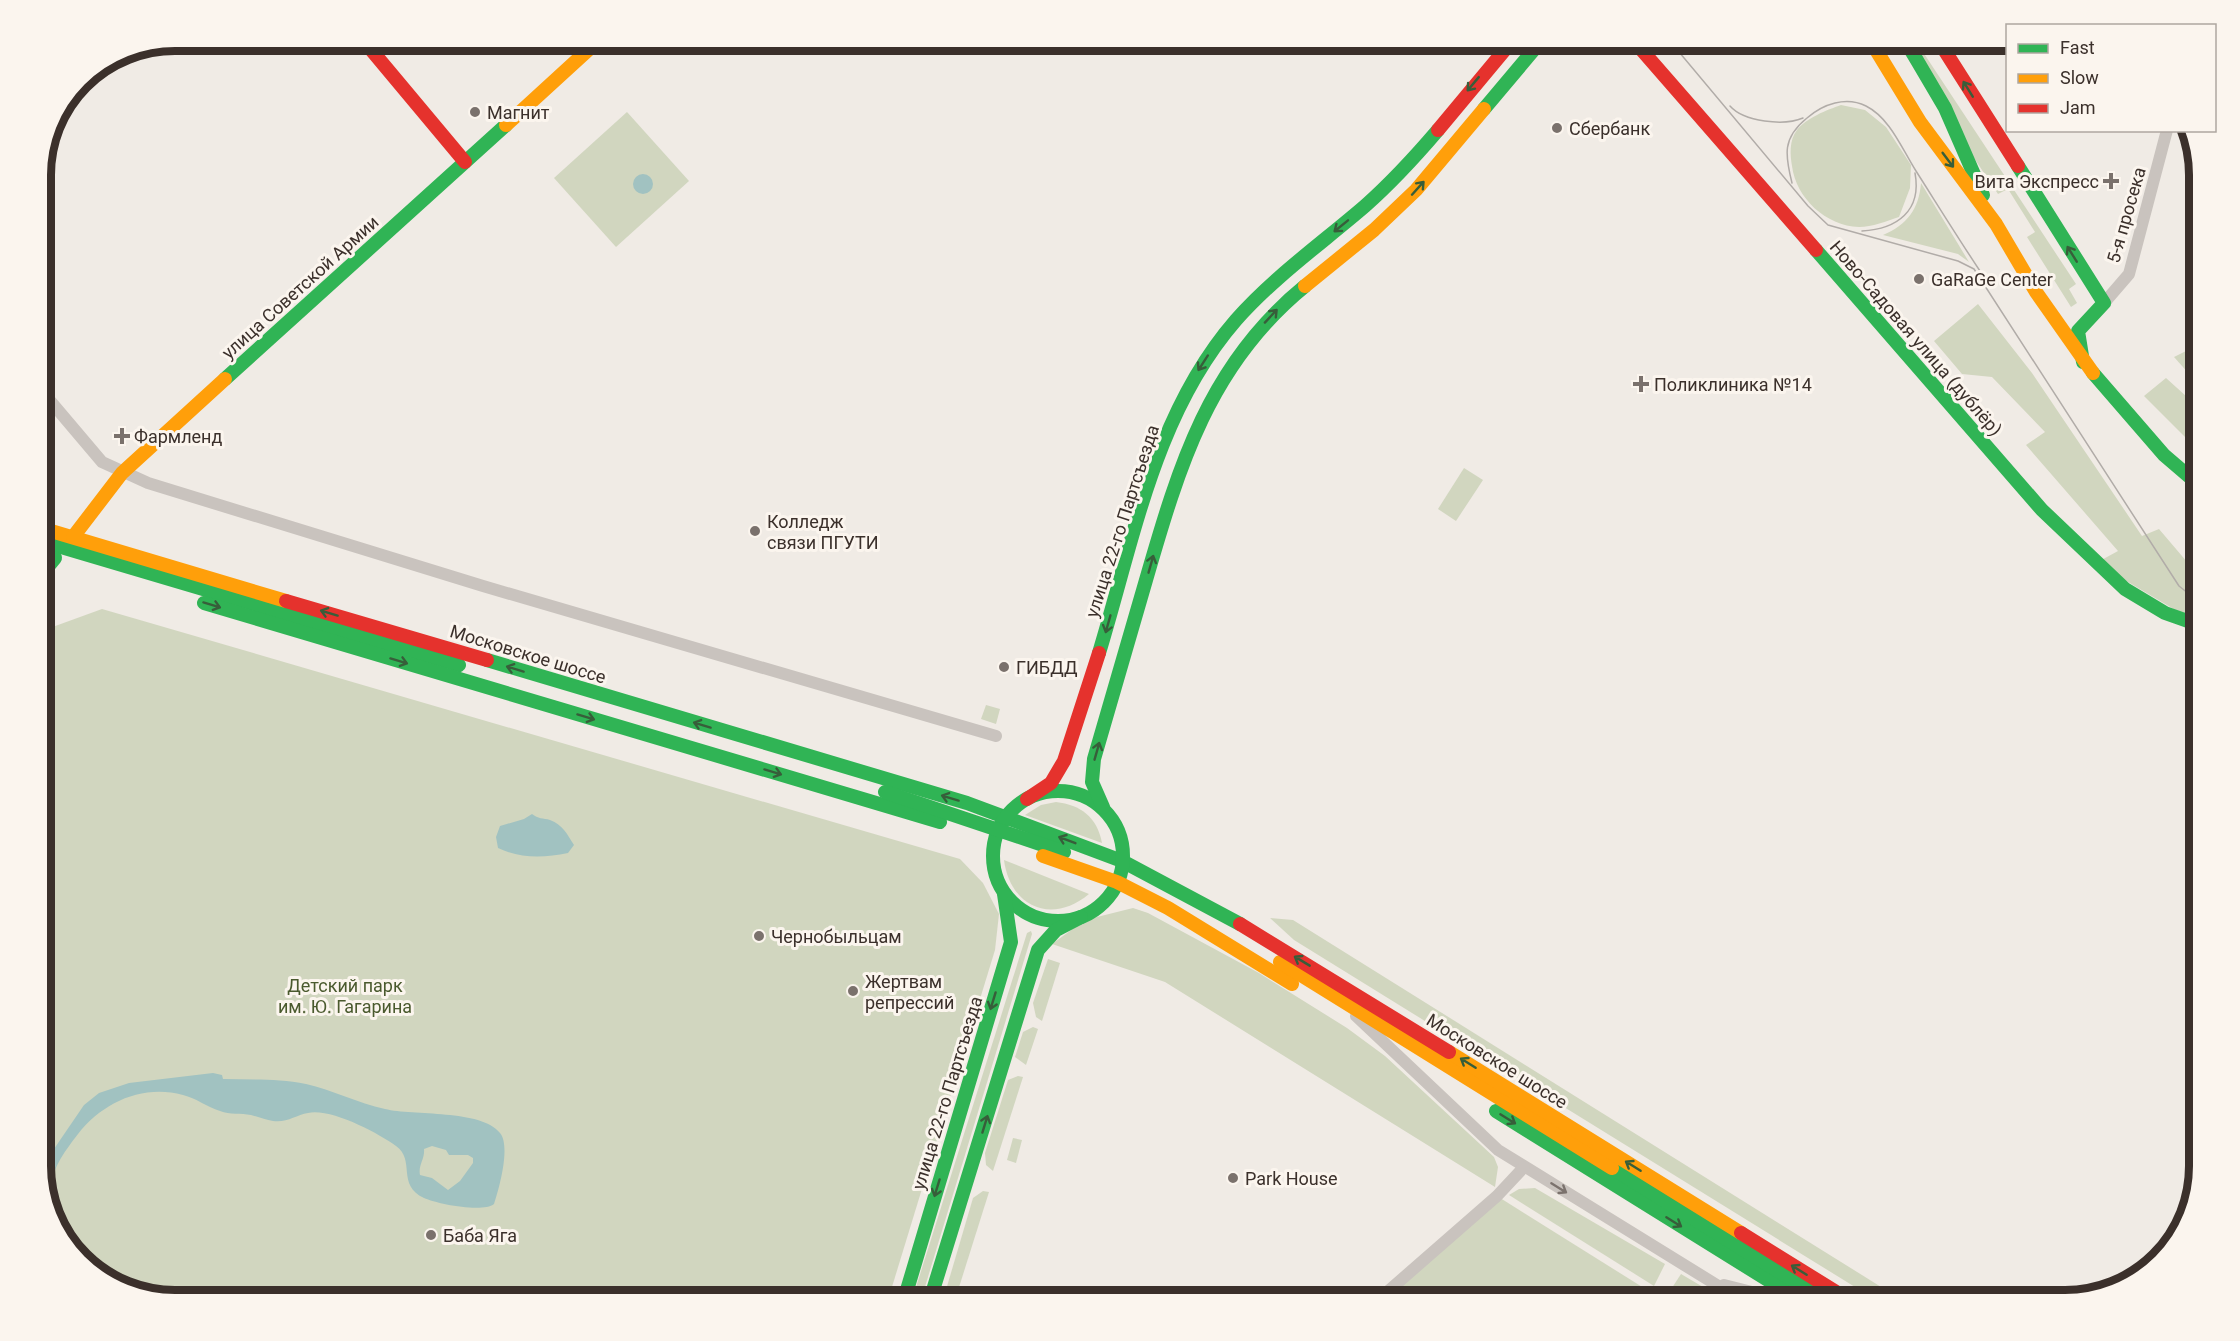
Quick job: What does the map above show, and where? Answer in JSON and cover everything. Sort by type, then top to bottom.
[{"type":"main road","points":[[372,51],[465,162]]},
{"type":"main road","name":"улица Советской Армии","points":[[51,563],[122,472],[586,51]]},
{"type":"main road","name":"улица 22-го Партсъезда","points":[[1027,799],[1051,783],[1064,761],[1151,478],[1175,415],[1207,356],[1265,288],[1359,211],[1402,171],[1504,51]]},
{"type":"main road","points":[[933,1290],[1038,950],[1047,935],[1057,927],[1080,917],[1106,900],[1120,872],[1119,836],[1092,782],[1094,759],[1174,483],[1211,398],[1252,336],[1279,308],[1374,230],[1410,196],[1533,51]]},
{"type":"main road","name":"Ново-Садовая улица (дублёр)","points":[[1643,51],[2042,510],[2125,589],[2165,612],[2189,621]]},
{"type":"main road","points":[[1877,51],[1920,122],[1996,224],[2036,292],[2083,362],[2164,455],[2189,476]]},
{"type":"main road","points":[[1912,51],[1945,108],[1996,224]]},
{"type":"main road","points":[[1945,51],[2104,303],[2078,331],[2083,362]]},
{"type":"main road","name":"Московское шоссе","points":[[51,537],[64,548],[956,800],[999,828],[1120,872],[1257,947],[1809,1290]]},
{"type":"main road","name":"Московское шоссе","points":[[51,544],[999,828],[1120,872],[1232,919],[1832,1290]]},
{"type":"main road","name":"Московское шоссе","points":[[51,551],[64,548]]},
{"type":"main road","points":[[1080,917],[1064,921],[1047,921],[1030,916],[1016,907],[1004,894],[993,869],[999,828],[1027,799],[1040,793],[1068,792],[1090,797],[1103,807]]},
{"type":"main road","name":"Московское шоссе","points":[[1120,872],[1168,908],[1784,1290]]},
{"type":"main road","name":"улица 22-го Партсъезда","points":[[907,1290],[1011,942],[1004,894]]},
{"type":"street","name":"5-я просека","points":[[2104,303],[2128,274],[2166,132]]},
{"type":"street","points":[[51,402],[102,462],[148,483],[483,586],[996,736]]},
{"type":"street","points":[[1340,1000],[1498,1150],[1724,1290]]},
{"type":"street","points":[[1389,1290],[1497,1196],[1524,1167]]},
{"type":"street","points":[[1711,1282],[1743,1290]]},
{"type":"green space","points":[[1903,51],[1922,51],[2076,284],[2069,289],[2077,303],[2071,307],[2027,237],[2035,232],[2008,189],[1998,194]]},
{"type":"green space","points":[[1841,105],[1865,110],[1886,127],[1911,165],[1910,188],[1899,217],[1859,227],[1835,222],[1815,208],[1800,189],[1795,178],[1791,157],[1791,143],[1794,134],[1811,118]]},
{"type":"green space","points":[[627,112],[689,181],[616,247],[554,178]]},
{"type":"green space","points":[[1921,183],[1969,262],[1958,254],[1883,235],[1899,226],[1910,215],[1918,201]]},
{"type":"green space","points":[[1978,304],[2032,373],[2142,536],[2159,529],[2189,564],[2189,618],[2096,563],[2118,551],[2026,445],[2045,432],[1992,377],[1962,374],[1934,341]]},
{"type":"green space","points":[[2189,350],[2189,374],[2174,357]]},
{"type":"green space","points":[[2166,378],[2189,399],[2189,441],[2144,396]]},
{"type":"green space","points":[[1464,468],[1483,480],[1456,521],[1438,509]]},
{"type":"green space","name":"Детский парк им. Ю. Гагарина","points":[[102,609],[960,859],[983,883],[999,914],[995,950],[891,1290],[175,1290],[143,1286],[127,1281],[99,1264],[82,1248],[64,1221],[53,1190],[51,1174],[51,628]]},
{"type":"green space","points":[[986,705],[1000,709],[996,724],[981,719]]},
{"type":"green space","points":[[1056,802],[1080,809],[1092,819],[1102,843],[1025,815],[1041,805]]},
{"type":"green space","points":[[1004,860],[1089,894],[1061,908],[1047,909],[1035,906],[1024,900],[1015,890]]},
{"type":"green space","points":[[1133,908],[1148,913],[1259,973],[1347,1028],[1385,1056],[1494,1157],[1498,1167],[1495,1187],[1165,982],[1052,944],[1085,920]]},
{"type":"green space","points":[[1270,918],[1293,920],[1886,1290],[1860,1290],[1294,940]]},
{"type":"green space","points":[[1031,931],[1032,934],[924,1290],[915,1290],[1027,933]]},
{"type":"green space","points":[[1048,959],[1060,963],[1042,1021],[1036,1017],[1033,1003]]},
{"type":"green space","points":[[1033,1027],[1038,1029],[1026,1065],[1015,1057],[1023,1032]]},
{"type":"green space","points":[[1018,1076],[1023,1077],[993,1171],[986,1165],[985,1153],[1008,1080]]},
{"type":"green space","points":[[1013,1138],[1022,1140],[1016,1163],[1007,1160]]},
{"type":"green space","points":[[1535,1188],[1665,1264],[1654,1286],[1509,1195],[1519,1189]]},
{"type":"green space","points":[[983,1191],[989,1192],[958,1290],[946,1290],[973,1198]]},
{"type":"green space","points":[[1497,1196],[1647,1290],[1384,1290]]},
{"type":"green space","points":[[1681,1274],[1708,1290],[1671,1290]]},
{"type":"water","points":[[643,174],[650,177],[653,184],[650,191],[643,194],[636,191],[633,184],[636,177]]},
{"type":"water","points":[[532,814],[538,818],[550,820],[561,827],[574,845],[568,853],[533,856],[515,854],[498,848],[496,837],[500,826],[524,819]]},
{"type":"water","points":[[213,1073],[222,1075],[223,1079],[296,1082],[385,1109],[478,1120],[491,1125],[503,1139],[504,1157],[499,1188],[494,1204],[488,1207],[470,1208],[439,1203],[416,1193],[408,1180],[405,1158],[396,1146],[341,1118],[318,1112],[283,1121],[273,1121],[251,1115],[224,1112],[192,1098],[168,1092],[153,1092],[125,1098],[99,1113],[78,1134],[62,1156],[53,1176],[52,1184],[51,1153],[84,1105],[99,1093],[129,1083]],"holes":[[[432,1146],[446,1150],[449,1155],[468,1155],[473,1158],[473,1163],[460,1181],[448,1190],[432,1178],[420,1175],[424,1149]]]},
{"type":"tram line","points":[[1678,51],[1808,206],[1828,225],[1958,261],[1974,269],[2179,586],[2189,594]]},
{"type":"tram line","points":[[1792,183],[1787,155],[1789,140],[1799,125],[1827,105],[1851,102],[1866,106],[1889,126],[1980,271]]},
{"type":"tram line","points":[[1730,106],[1745,116],[1765,121],[1786,122],[1803,118]]},
{"type":"tram line","points":[[1862,231],[1886,226],[1904,216],[1911,208],[1915,198],[1915,173]]},
{"type":"traffic: fast","points":[[1484,109],[1533,51]]},
{"type":"traffic: fast","points":[[1911,51],[1945,108],[1983,195]]},
{"type":"traffic: fast","points":[[225,379],[506,125]]},
{"type":"traffic: fast","points":[[1099,653],[1150,478],[1185,395],[1208,356],[1251,304],[1375,197],[1438,130]]},
{"type":"traffic: fast","points":[[2018,166],[2104,303],[2078,331],[2083,362]]},
{"type":"traffic: fast","points":[[1816,250],[2042,510],[2125,589],[2165,613],[2189,621]]},
{"type":"traffic: fast","points":[[1103,807],[1092,782],[1094,759],[1158,538],[1185,457],[1221,383],[1244,349],[1272,316],[1305,286]]},
{"type":"traffic: fast","points":[[2093,373],[2164,455],[2189,476]]},
{"type":"traffic: fast","points":[[51,544],[459,665]]},
{"type":"traffic: fast","points":[[51,563],[55,558]]},
{"type":"traffic: fast","points":[[204,603],[940,822]]},
{"type":"traffic: fast","points":[[487,660],[967,803],[1122,861],[1240,924]]},
{"type":"traffic: fast","points":[[1058,791],[1083,796],[1104,810],[1118,831],[1123,856],[1118,881],[1104,902],[1083,916],[1058,921],[1033,916],[1012,902],[998,881],[993,856],[998,831],[1012,810],[1033,796],[1058,791]]},
{"type":"traffic: fast","points":[[885,792],[1064,852]]},
{"type":"traffic: fast","points":[[907,1290],[1011,942],[1004,894]]},
{"type":"traffic: fast","points":[[933,1290],[1038,950],[1056,930],[1081,917]]},
{"type":"traffic: fast","points":[[1496,1111],[1784,1290]]},
{"type":"traffic: fast","points":[[1612,1168],[1809,1290]]},
{"type":"traffic: slow","points":[[506,125],[587,51]]},
{"type":"traffic: slow","points":[[1877,51],[1920,122],[1996,224],[2036,292],[2093,373]]},
{"type":"traffic: slow","points":[[1305,286],[1374,230],[1416,190],[1484,109]]},
{"type":"traffic: slow","points":[[73,537],[122,473],[225,379]]},
{"type":"traffic: slow","points":[[51,531],[286,601]]},
{"type":"traffic: slow","points":[[1043,856],[1117,882],[1168,908],[1292,984]]},
{"type":"traffic: slow","points":[[1280,962],[1612,1168]]},
{"type":"traffic: slow","points":[[1449,1052],[1741,1233]]},
{"type":"traffic: jam","points":[[372,51],[465,162]]},
{"type":"traffic: jam","points":[[1438,130],[1504,51]]},
{"type":"traffic: jam","points":[[1643,51],[1816,250]]},
{"type":"traffic: jam","points":[[1945,51],[2018,166]]},
{"type":"traffic: jam","points":[[286,601],[487,660]]},
{"type":"traffic: jam","points":[[1027,799],[1051,783],[1064,761],[1099,653]]},
{"type":"traffic: jam","points":[[1240,924],[1449,1052]]},
{"type":"traffic: jam","points":[[1741,1233],[1833,1290]]},
{"type":"place","name":"Магнит","points":[[475,112]]},
{"type":"place","name":"Сбербанк","points":[[1557,128]]},
{"type":"place","name":"Вита Экспресс","points":[[2111,181]]},
{"type":"place","name":"GaRaGe Center","points":[[1919,279]]},
{"type":"place","name":"Поликлиника №14","points":[[1641,384]]},
{"type":"place","name":"Фармленд","points":[[122,436]]},
{"type":"place","name":"Колледж связи ПГУТИ","points":[[755,531]]},
{"type":"place","name":"ГИБДД","points":[[1004,667]]},
{"type":"place","name":"Чернобыльцам","points":[[759,936]]},
{"type":"place","name":"Жертвам репрессий","points":[[853,991]]},
{"type":"place","name":"Park House","points":[[1233,1178]]},
{"type":"place","name":"Баба Яга","points":[[431,1235]]}]
